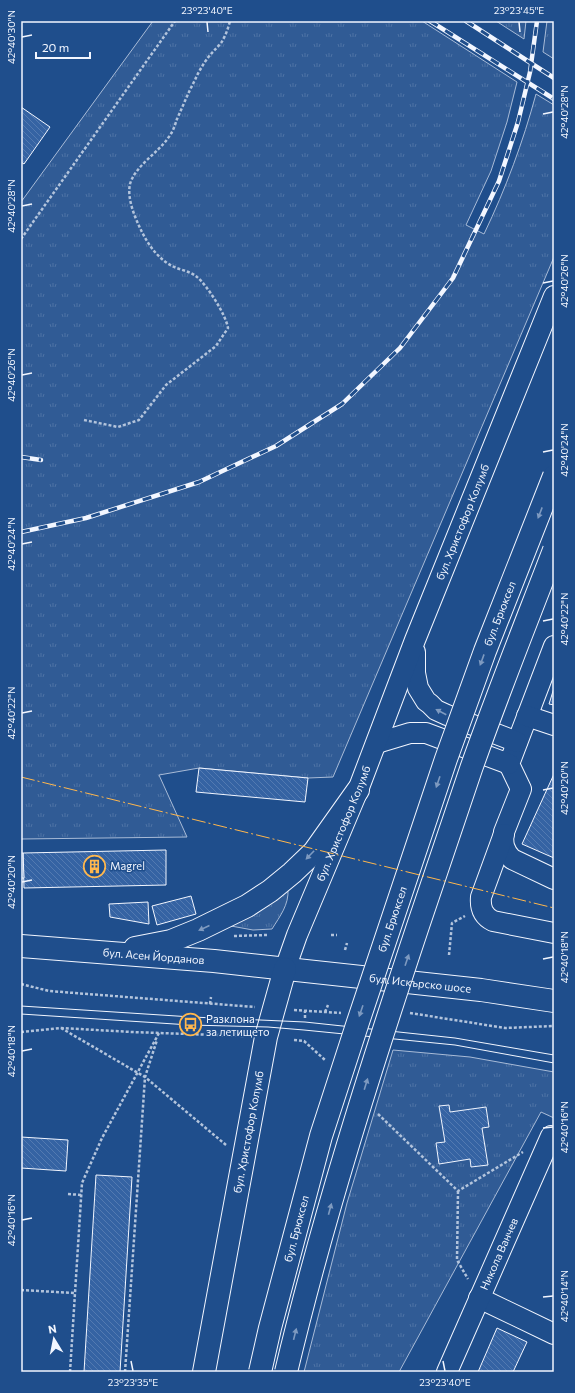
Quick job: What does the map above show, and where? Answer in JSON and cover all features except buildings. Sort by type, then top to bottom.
[{"type":"main road","name":"бул. Брюксел","points":[[260,1372],[270,1328],[321,1136],[358,1022],[446,759],[485,651],[554,476]]},
{"type":"main road","points":[[286,1372],[345,1153],[384,1027],[472,768],[554,550]]},
{"type":"main road","points":[[108,954],[171,941],[214,923],[247,906],[270,891],[314,852],[358,790]]},
{"type":"main road","name":"бул. Асен Йорданов","points":[[21,946],[108,954],[214,961],[285,969]]},
{"type":"main road","name":"бул. Искърско шосе","points":[[285,969],[481,990],[554,1001]]},
{"type":"main road","name":"бул. Христофор Колумб","points":[[204,1372],[266,1037],[285,969]]},
{"type":"street","name":"бул. Христофор Колумб","points":[[285,969],[298,931],[377,743],[415,640],[554,296]]},
{"type":"street","points":[[415,640],[415,673],[418,688],[426,701],[436,710],[447,715],[517,742]]},
{"type":"street","points":[[509,764],[554,646]]},
{"type":"street","points":[[527,716],[554,725]]},
{"type":"street","points":[[377,743],[410,733],[426,733],[509,764],[521,789],[481,897],[481,908],[488,918],[493,921],[554,933]]},
{"type":"street","points":[[504,832],[504,847],[507,854],[512,859],[554,879]]},
{"type":"street","name":"Никола Ванчев","points":[[447,1372],[552,1137]]},
{"type":"street","points":[[479,1298],[554,1334]]},
{"type":"path","points":[[21,239],[175,21]]},
{"type":"path","points":[[84,420],[118,428],[139,420],[166,385],[216,346],[228,328],[223,312],[201,281],[196,276],[171,266],[157,255],[145,239],[137,222],[130,201],[129,192],[133,177],[150,156],[163,146],[170,136],[195,80],[207,58],[221,42],[228,30],[230,21]]},
{"type":"path","points":[[449,955],[452,923],[481,908]]},
{"type":"path","points":[[230,936],[267,935]]},
{"type":"path","points":[[331,935],[337,935]]},
{"type":"path","points":[[345,950],[347,943]]},
{"type":"path","points":[[21,984],[48,992],[231,1006]]},
{"type":"path","points":[[210,997],[210,1004]]},
{"type":"path","points":[[224,1005],[226,1009]]},
{"type":"path","points":[[325,1012],[328,1005]]},
{"type":"path","points":[[305,1018],[304,1011],[345,1013]]},
{"type":"path","points":[[405,1012],[505,1028],[554,1026]]},
{"type":"path","points":[[61,1028],[145,1077],[243,1160]]},
{"type":"path","points":[[21,1032],[61,1028],[159,1034],[244,1036]]},
{"type":"path","points":[[235,1032],[237,1036]]},
{"type":"path","points":[[70,1372],[82,1183],[102,1138],[159,1034]]},
{"type":"path","points":[[125,1372],[145,1077],[159,1034]]},
{"type":"path","points":[[294,1040],[304,1039],[329,1064]]},
{"type":"path","points":[[375,1111],[458,1191],[457,1260],[479,1298]]},
{"type":"path","points":[[458,1191],[524,1152]]},
{"type":"path","points":[[68,1194],[81,1195]]},
{"type":"path","points":[[21,1290],[75,1293]]},
{"type":"green space","points":[[153,21],[422,21],[517,82],[507,122],[491,171],[466,225],[484,234],[513,165],[536,94],[554,105],[554,257],[333,777],[308,778],[199,768],[159,775],[187,837],[21,839],[21,202]]},
{"type":"green space","points":[[496,21],[526,21],[524,39]]},
{"type":"green space","points":[[547,21],[554,21],[554,59],[543,52]]},
{"type":"green space","points":[[288,889],[287,900],[281,915],[272,929],[253,930],[231,926]]},
{"type":"green space","points":[[393,1050],[470,1057],[554,1072],[554,1118],[541,1112],[399,1372],[304,1372],[347,1203]]},
{"type":"tram line","points":[[21,1006],[192,1017],[305,1022],[455,1038],[554,1055]]},
{"type":"tram line","points":[[21,1014],[190,1025],[268,1027],[304,1030],[455,1045],[554,1063]]},
{"type":"railway","points":[[430,21],[554,99]]},
{"type":"railway","points":[[466,21],[554,78]]},
{"type":"railway","points":[[21,532],[86,518],[199,482],[276,446],[342,404],[400,348],[453,278],[499,181],[518,122],[530,72],[537,21]]},
{"type":"railway","points":[[21,457],[41,460]]},
{"type":"power","points":[[21,777],[554,908]]},
{"type":"place","name":"Magrel","points":[[95,866]]},
{"type":"place","name":"Разклона за летището","points":[[190,1025]]}]
